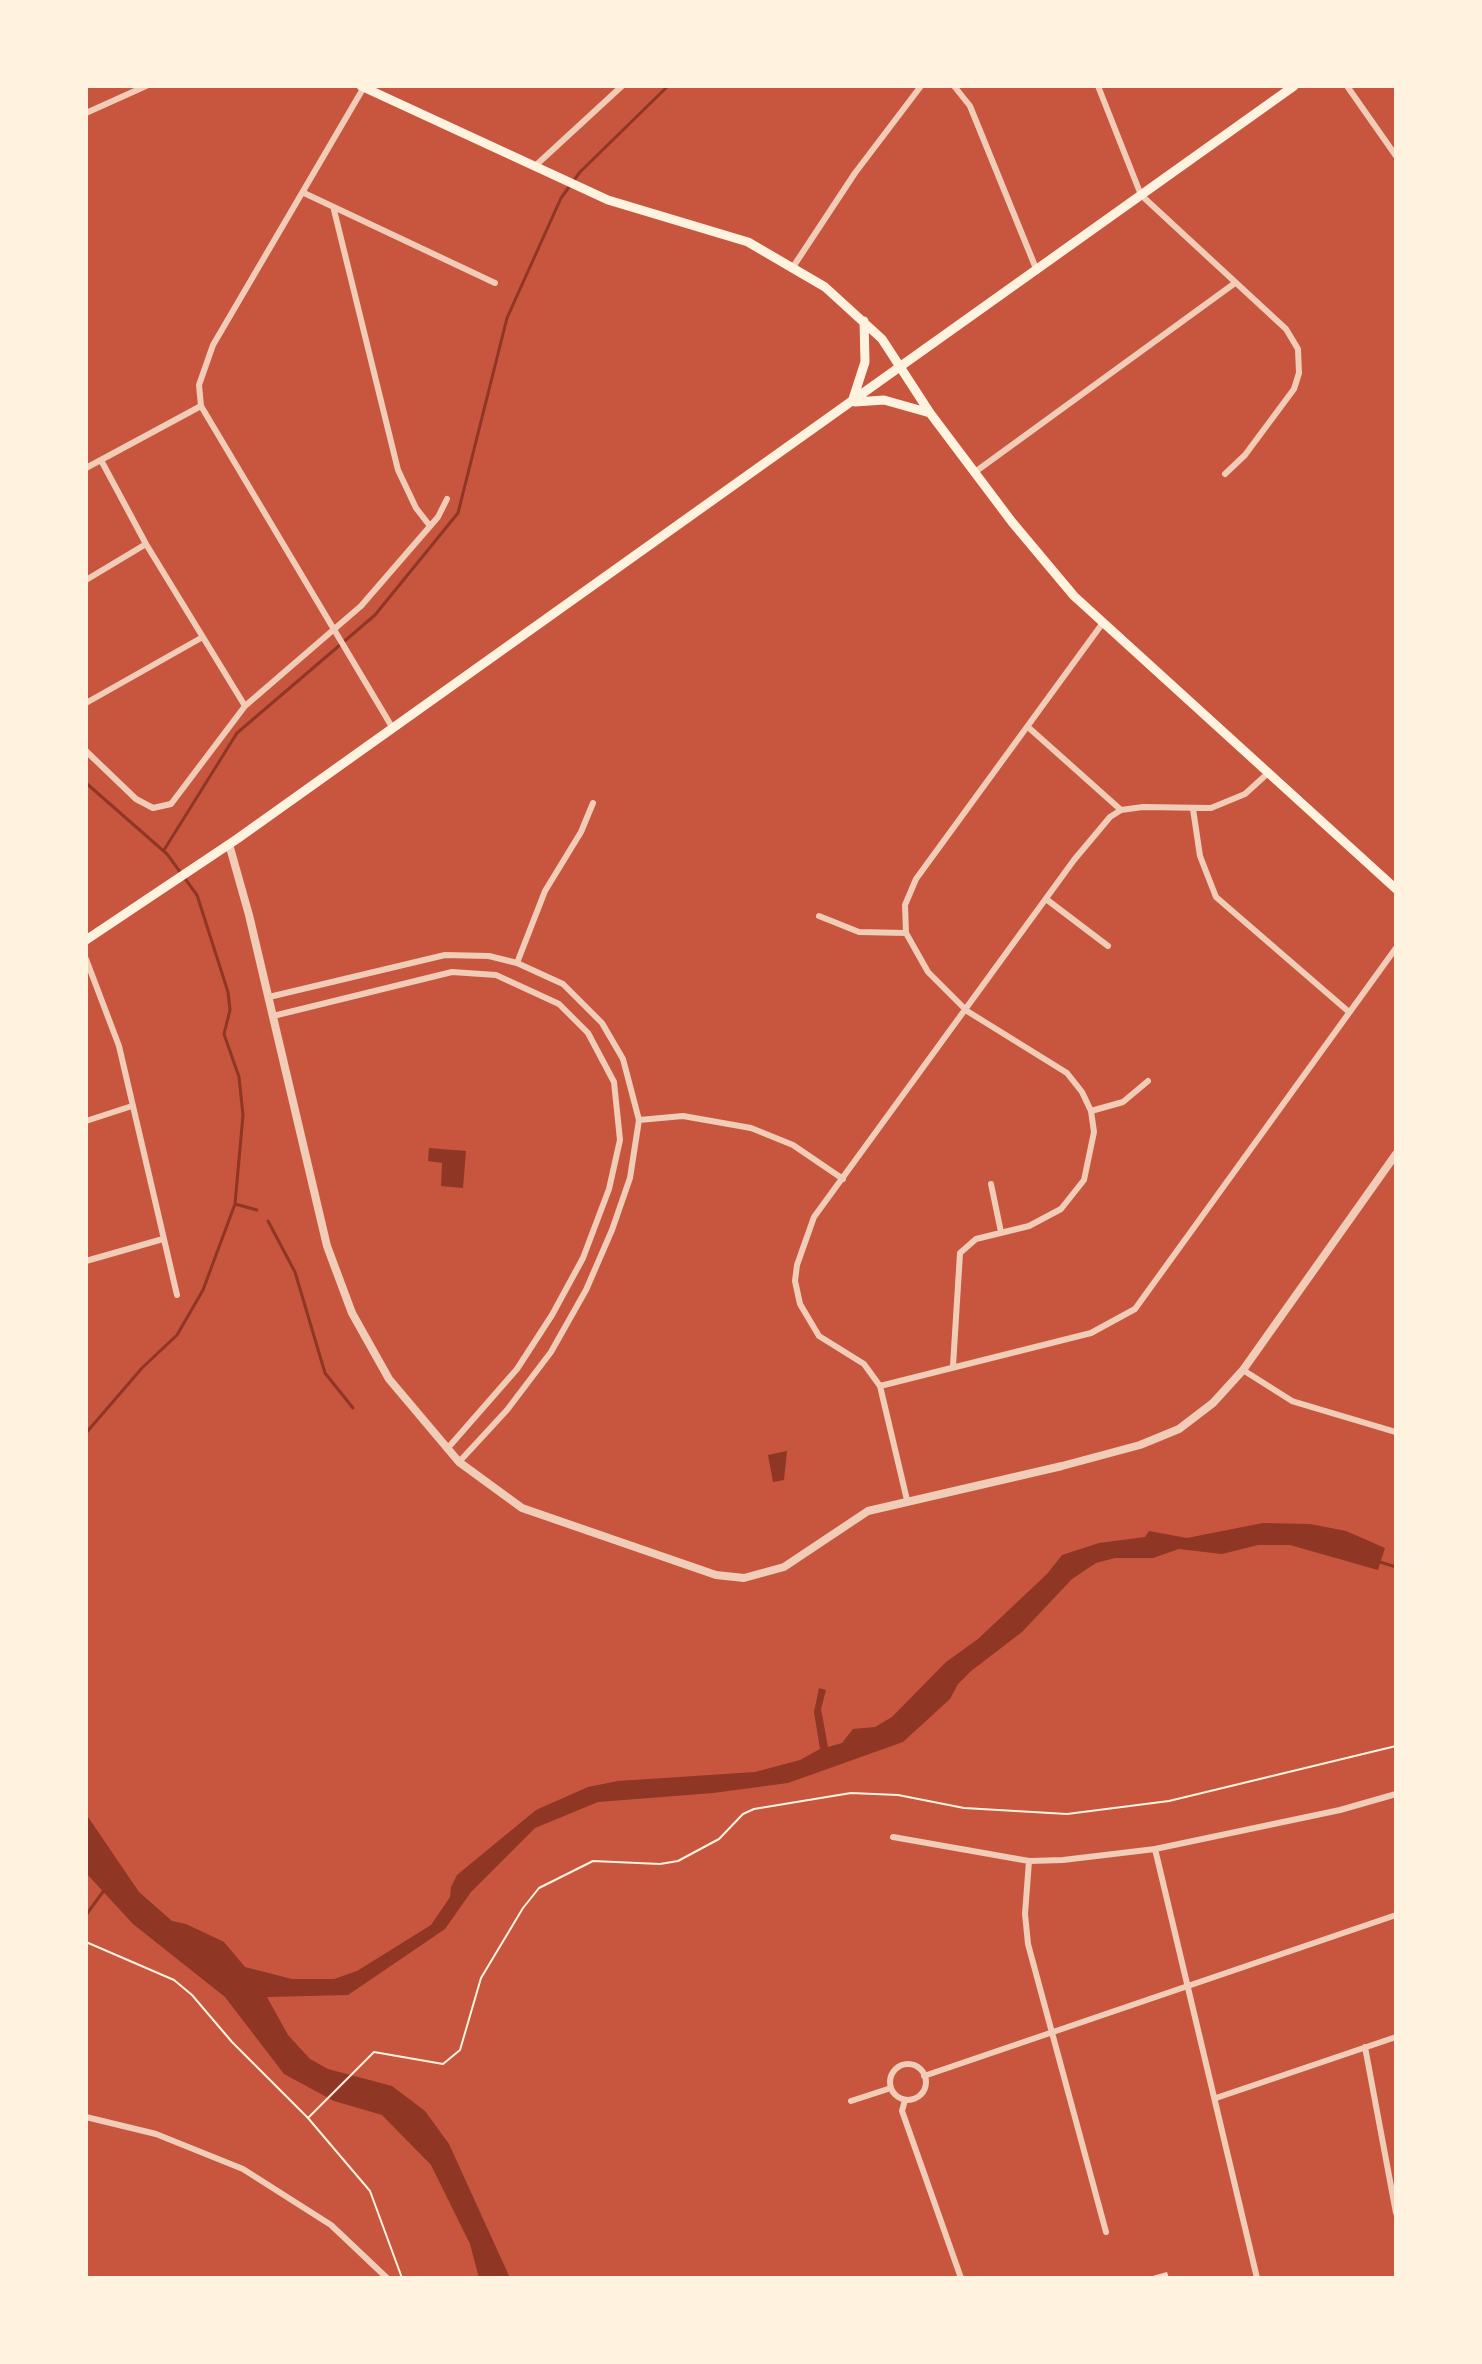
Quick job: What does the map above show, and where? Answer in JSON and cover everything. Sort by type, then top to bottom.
[{"type":"main road","points":[[362,86],[572,185],[649,215],[748,242],[825,287],[864,321],[1034,549],[1102,624],[1396,889]]},
{"type":"main road","points":[[86,936],[193,870],[1294,86]]},
{"type":"main road","points":[[851,403],[865,362],[864,321]]},
{"type":"main road","points":[[851,403],[884,400],[930,413]]},
{"type":"street","points":[[86,113],[146,86]]},
{"type":"street","points":[[362,86],[304,193],[206,358],[199,385],[201,406],[392,727]]},
{"type":"street","points":[[534,167],[612,89],[622,86]]},
{"type":"street","points":[[793,267],[847,185],[921,86]]},
{"type":"street","points":[[954,86],[970,106],[1037,271]]},
{"type":"street","points":[[1098,86],[1141,195],[1292,335],[1300,365],[1290,396],[1240,461],[1225,474]]},
{"type":"street","points":[[1347,86],[1396,156]]},
{"type":"street","points":[[304,193],[334,210],[495,283]]},
{"type":"street","points":[[334,210],[398,470],[416,508],[430,526]]},
{"type":"street","points":[[975,472],[1235,283]]},
{"type":"street","points":[[86,468],[201,406]]},
{"type":"street","points":[[102,462],[201,638],[245,706]]},
{"type":"street","points":[[86,751],[136,799],[159,809],[180,795],[205,756],[245,706],[334,631],[376,590],[430,526],[447,499]]},
{"type":"street","points":[[86,580],[146,544]]},
{"type":"street","points":[[953,1366],[960,1253],[969,1243],[1045,1219],[1076,1192],[1093,1148],[1091,1111],[1075,1082],[1058,1064],[967,1011],[928,972],[906,933],[905,905],[916,879],[1102,624]]},
{"type":"street","points":[[86,703],[201,638]]},
{"type":"street","points":[[1028,727],[1121,810]]},
{"type":"street","points":[[907,1500],[880,1386],[864,1364],[819,1336],[805,1316],[797,1291],[797,1265],[814,1217],[1097,830],[1121,810],[1143,807],[1211,808],[1235,799],[1267,774]]},
{"type":"street","points":[[517,963],[536,911],[593,803]]},
{"type":"street","points":[[1193,809],[1202,865],[1216,897],[1349,1012]]},
{"type":"street","points":[[229,844],[269,997],[327,1246],[342,1289],[380,1366],[459,1462],[498,1492],[536,1514],[729,1578],[764,1574],[784,1567],[813,1551],[859,1515],[907,1500],[1140,1445],[1187,1423],[1213,1403],[1243,1370],[1396,1154]]},
{"type":"street","points":[[1046,899],[1108,946]]},
{"type":"street","points":[[819,916],[859,932],[906,933]]},
{"type":"street","points":[[880,1386],[1091,1333],[1135,1309],[1396,948]]},
{"type":"street","points":[[269,997],[445,955],[480,955],[517,963],[563,984],[602,1023],[623,1059],[639,1120],[630,1178],[586,1290],[537,1371],[459,1462]]},
{"type":"street","points":[[86,959],[119,1046],[177,1295]]},
{"type":"street","points":[[273,1016],[452,972],[496,975],[541,993],[567,1012],[588,1033],[614,1082],[620,1140],[609,1189],[583,1258],[552,1315],[517,1369],[447,1449]]},
{"type":"street","points":[[1091,1111],[1123,1102],[1148,1081]]},
{"type":"street","points":[[86,1121],[132,1106]]},
{"type":"street","points":[[639,1120],[683,1116],[751,1128],[793,1145],[843,1179]]},
{"type":"street","points":[[991,1184],[1001,1232]]},
{"type":"street","points":[[86,1261],[163,1239]]},
{"type":"street","points":[[1243,1370],[1292,1401],[1396,1432]]},
{"type":"street","points":[[893,1837],[1029,1861],[1155,1849],[1340,1810],[1396,1794]]},
{"type":"street","points":[[1155,1849],[1257,2278]]},
{"type":"street","points":[[1029,1861],[1025,1914],[1028,1944],[1106,2232]]},
{"type":"street","points":[[924,2076],[1396,1915]]},
{"type":"street","points":[[1216,2098],[1396,2037]]},
{"type":"street","points":[[1365,2047],[1396,2213]]},
{"type":"street","points":[[913,2065],[924,2076],[923,2091],[916,2098],[905,2100],[891,2088],[891,2077],[902,2066],[913,2065]]},
{"type":"street","points":[[851,2101],[891,2088]]},
{"type":"street","points":[[905,2100],[902,2111],[961,2278]]},
{"type":"street","points":[[86,2117],[167,2137],[243,2169],[331,2225],[387,2278]]},
{"type":"path","points":[[308,2118],[374,2052],[443,2064],[460,2050],[481,1978],[496,1948],[539,1888],[593,1861],[660,1864],[678,1861],[719,1839],[739,1818],[754,1809],[866,1793],[1017,1813],[1067,1814],[1120,1809],[1270,1778],[1396,1746]]},
{"type":"path","points":[[86,1942],[174,1980],[192,1995],[232,2042],[308,2118],[370,2191],[402,2278]]},
{"type":"shaded area","points":[[429,1148],[466,1151],[463,1188],[441,1186],[442,1163],[428,1161]]},
{"type":"shaded area","points":[[787,1451],[784,1480],[773,1482],[768,1455]]},
{"type":"shaded area","points":[[1263,1523],[1310,1524],[1346,1531],[1385,1548],[1378,1570],[1290,1545],[1258,1545],[1222,1554],[1179,1549],[1153,1558],[1115,1558],[1096,1563],[1072,1579],[1022,1632],[971,1671],[958,1684],[950,1699],[903,1742],[788,1783],[713,1793],[598,1802],[535,1828],[471,1892],[445,1929],[348,1995],[267,1997],[288,2035],[310,2059],[328,2069],[392,2086],[425,2111],[449,2144],[510,2278],[479,2278],[470,2244],[431,2165],[382,2115],[334,2101],[284,2074],[225,1997],[133,1924],[86,1873],[86,1814],[139,1892],[172,1921],[186,1924],[224,1942],[245,1967],[292,1979],[334,1979],[357,1971],[431,1925],[450,1897],[457,1875],[536,1810],[588,1787],[618,1781],[755,1772],[800,1760],[820,1749],[814,1712],[819,1688],[826,1690],[821,1709],[828,1747],[842,1743],[853,1729],[875,1727],[892,1717],[946,1662],[978,1639],[1047,1574],[1062,1555],[1099,1543],[1145,1537],[1149,1531],[1187,1538]]},
{"type":"building","points":[[1167,2272],[1169,2278],[1149,2278],[1149,2277]]},
{"type":"waterway","points":[[164,850],[237,733],[375,615],[458,513],[507,318],[561,198],[580,172],[668,86]]},
{"type":"waterway","points":[[86,783],[167,854],[197,895],[228,992],[230,1010],[224,1034],[239,1077],[243,1115],[235,1204],[203,1290],[177,1335],[142,1368],[86,1433]]},
{"type":"waterway","points":[[235,1204],[257,1210]]},
{"type":"waterway","points":[[268,1221],[295,1272],[325,1373],[353,1408]]},
{"type":"waterway","points":[[1377,1561],[1396,1567]]},
{"type":"waterway","points":[[86,1915],[105,1889]]}]
